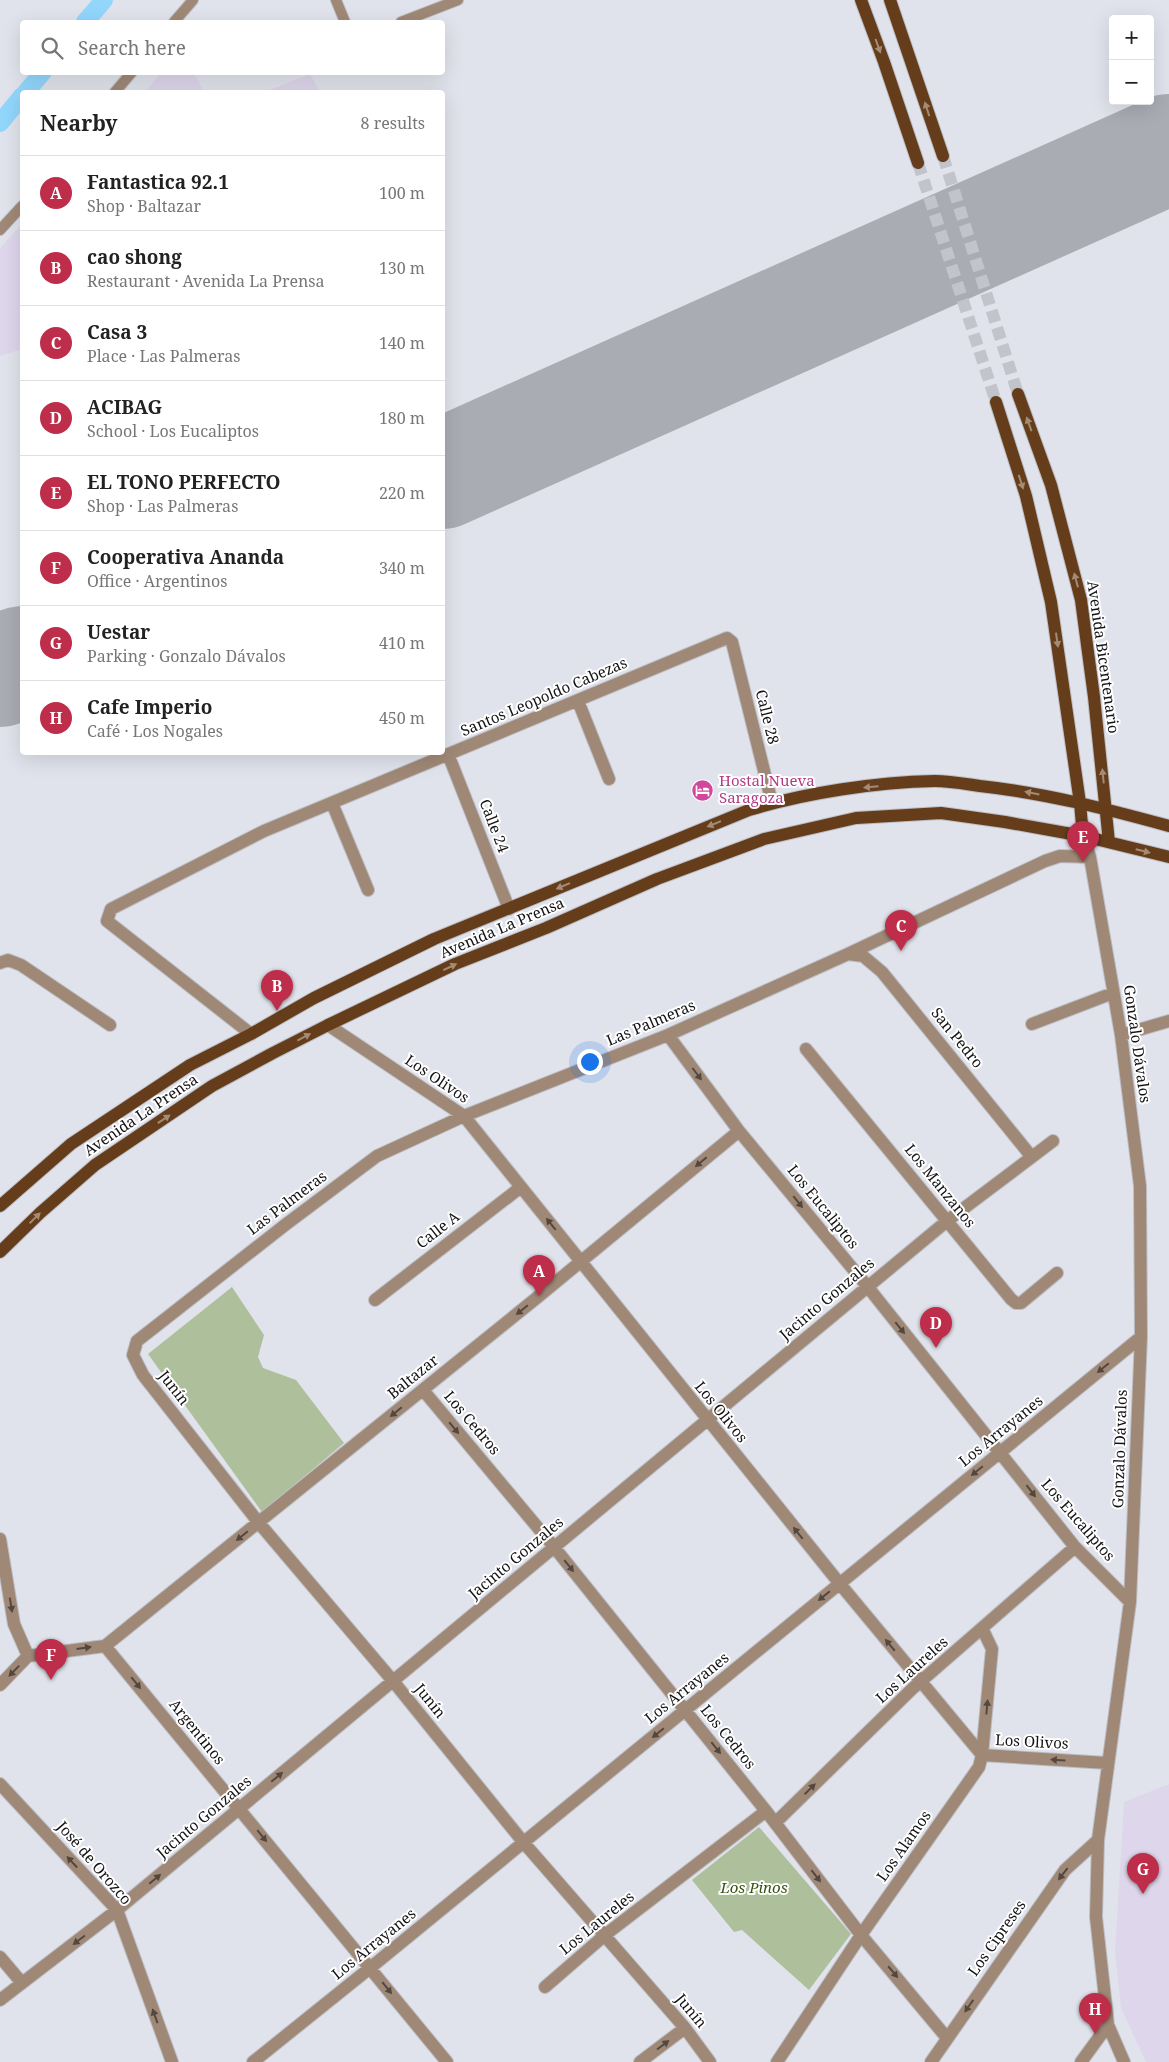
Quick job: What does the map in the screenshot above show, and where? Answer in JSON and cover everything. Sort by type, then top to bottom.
[{"type":"main road","points":[[861,0],[918,163]]},
{"type":"main road","points":[[890,0],[943,156]]},
{"type":"main road","name":"Avenida Bicentenario","points":[[1018,394],[1051,485],[1081,600],[1109,842]]},
{"type":"main road","points":[[996,402],[1026,496],[1051,602],[1083,836]]},
{"type":"main road","name":"Avenida La Prensa","points":[[0,1206],[71,1144],[190,1065],[314,998],[434,939],[749,810],[772,803],[847,788],[936,781],[1010,789],[1106,809],[1169,826]]},
{"type":"main road","name":"Avenida La Prensa","points":[[0,1252],[40,1213],[95,1165],[212,1086],[328,1024],[455,964],[546,928],[656,879],[764,839],[856,818],[941,813],[1083,836],[1169,857]]},
{"type":"street","name":"Santos Leopoldo Cabezas","points":[[250,1034],[107,920],[111,909],[264,831],[727,638],[730,639]]},
{"type":"street","name":"Calle 28","points":[[730,639],[772,803]]},
{"type":"street","points":[[578,701],[609,779]]},
{"type":"street","name":"Calle 24","points":[[448,754],[509,909]]},
{"type":"street","points":[[332,803],[368,890]]},
{"type":"street","name":"Gonzalo Dávalos","points":[[1083,836],[1090,857],[1121,1035],[1140,1186],[1141,1337],[1130,1602],[1098,1840],[1096,1917],[1108,2025],[1124,2062]]},
{"type":"street","name":"Las Palmeras","points":[[133,1355],[137,1340],[377,1156],[464,1116],[668,1035],[848,954],[1045,861],[1060,856],[1090,857]]},
{"type":"street","name":"San Pedro","points":[[848,954],[863,956],[882,972],[1031,1156]]},
{"type":"street","points":[[0,963],[8,960],[21,965],[110,1025]]},
{"type":"street","points":[[1032,1024],[1113,993]]},
{"type":"street","points":[[1121,1035],[1169,1021]]},
{"type":"street","name":"Los Olivos","points":[[328,1024],[464,1116],[706,1420],[982,1755],[1107,1763]]},
{"type":"street","name":"Los Eucaliptos","points":[[668,1035],[739,1130],[867,1286],[1075,1547],[1130,1602]]},
{"type":"street","name":"Los Manzanos","points":[[806,1049],[1011,1299],[1016,1303],[1021,1302],[1057,1273]]},
{"type":"street","name":"Baltazar","points":[[105,1646],[582,1262],[739,1130]]},
{"type":"street","name":"Jacinto Gonzales","points":[[0,2000],[117,1910],[240,1809],[947,1220],[1053,1141]]},
{"type":"street","name":"Calle A","points":[[374,1300],[521,1187]]},
{"type":"street","name":"Los Arrayanes","points":[[253,2062],[524,1843],[1141,1337]]},
{"type":"street","name":"Junín","points":[[133,1355],[143,1375],[260,1523],[393,1681],[524,1843],[685,2028],[710,2062]]},
{"type":"street","name":"Los Cedros","points":[[423,1390],[554,1547],[766,1811],[862,1935],[947,2038]]},
{"type":"street","points":[[0,1539],[14,1624],[28,1656]]},
{"type":"street","name":"Los Laureles","points":[[775,1823],[912,1689],[1075,1547]]},
{"type":"street","name":"Los Alamos","points":[[777,2062],[978,1767],[982,1755],[992,1649],[982,1628]]},
{"type":"street","points":[[0,1685],[28,1656],[105,1646]]},
{"type":"street","name":"Argentinos","points":[[105,1646],[448,2062]]},
{"type":"street","name":"José de Orozco","points":[[0,1784],[117,1910],[172,2062]]},
{"type":"street","name":"Los Laureles","points":[[545,1987],[605,1935],[766,1811]]},
{"type":"street","name":"Los Cipreses","points":[[930,2062],[1065,1870],[1098,1840]]},
{"type":"street","points":[[0,1956],[22,1983]]},
{"type":"street","points":[[1082,2062],[1108,2025]]},
{"type":"street","points":[[640,2062],[685,2028]]},
{"type":"lane","points":[[176,20],[193,0]]},
{"type":"lane","points":[[336,0],[344,20]]},
{"type":"lane","points":[[405,20],[458,0]]},
{"type":"lane","points":[[117,90],[129,75]]},
{"type":"lane","points":[[0,230],[20,208]]},
{"type":"shaded area","points":[[159,75],[195,75],[203,90],[147,90]]},
{"type":"shaded area","points":[[311,75],[319,90],[270,90]]},
{"type":"shaded area","points":[[20,226],[20,350],[0,356],[0,248]]},
{"type":"shaded area","points":[[1169,1784],[1169,2062],[1146,2062],[1121,2008],[1115,1952],[1124,1802]]},
{"type":"green space","points":[[232,1287],[264,1335],[258,1357],[263,1368],[296,1380],[344,1443],[262,1512],[148,1354]]},
{"type":"green space","name":"Los Pinos","points":[[759,1827],[851,1934],[809,1990],[742,1930],[734,1932],[692,1880]]},
{"type":"waterway","points":[[87,20],[104,0]]},
{"type":"waterway","points":[[28,90],[40,75]]},
{"type":"waterway","points":[[0,123],[20,98]]},
{"type":"runway","points":[[445,473],[1169,149]]},
{"type":"runway","points":[[0,672],[20,662]]},
{"type":"tunnel","points":[[943,156],[1018,394]]},
{"type":"tunnel","points":[[918,163],[996,402]]},
{"type":"place","name":"Hostal Nueva Saragoza","points":[[703,790]]},
{"type":"place","name":"EL TONO PERFECTO","points":[[1083,862]]},
{"type":"place","name":"Casa 3","points":[[901,951]]},
{"type":"place","name":"cao shong","points":[[277,1011]]},
{"type":"place","name":"Fantastica 92.1","points":[[539,1296]]},
{"type":"place","name":"ACIBAG","points":[[936,1348]]},
{"type":"place","name":"Cooperativa Ananda","points":[[51,1680]]},
{"type":"place","name":"Uestar","points":[[1143,1894]]},
{"type":"place","name":"Cafe Imperio","points":[[1095,2034]]}]
